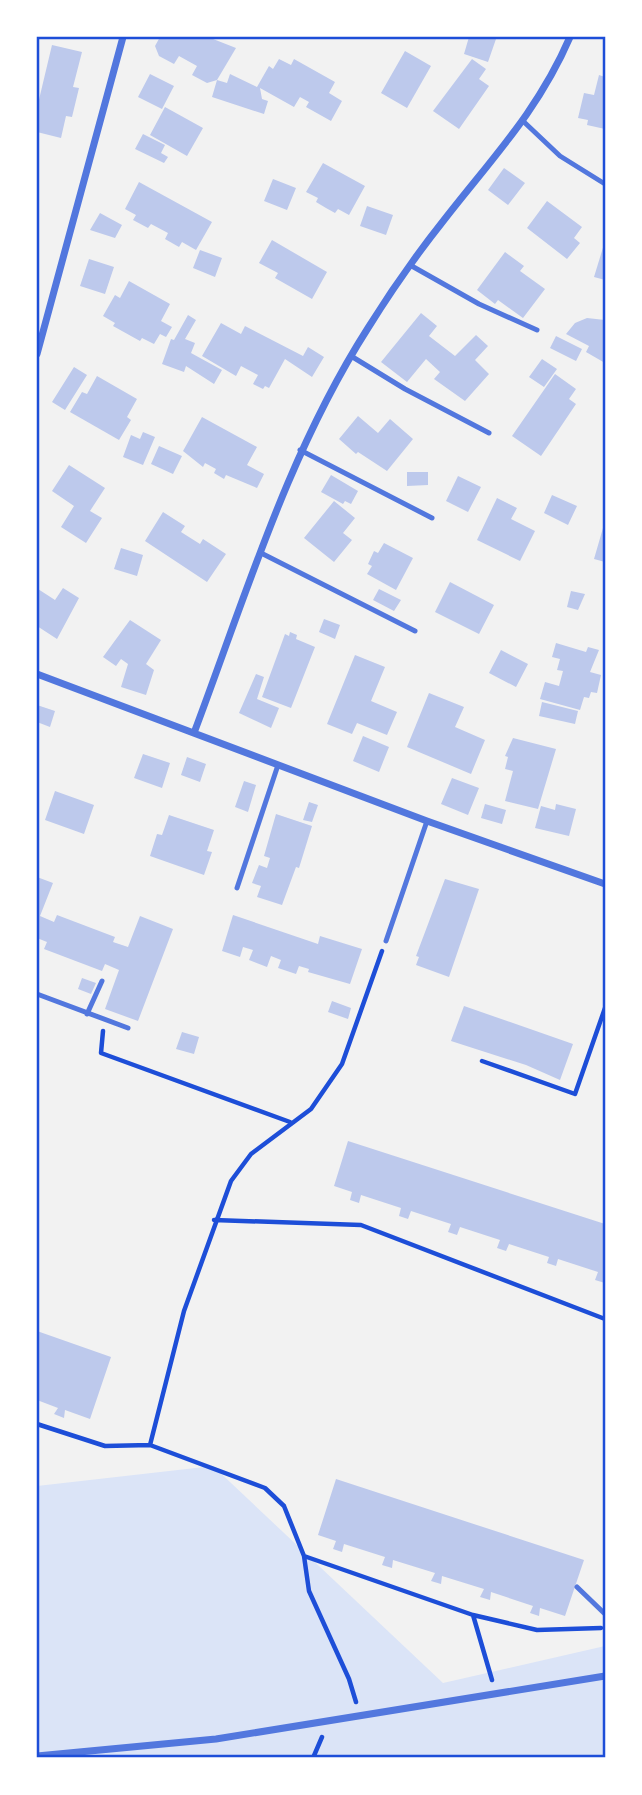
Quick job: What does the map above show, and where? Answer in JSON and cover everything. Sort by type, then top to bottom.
[{"type":"street","points":[[37,354],[123,37]]},
{"type":"street","points":[[194,733],[300,450],[351,356],[410,265],[524,122],[549,83],[568,37]]},
{"type":"street","points":[[37,674],[427,821],[605,884]]},
{"type":"street","points":[[37,1755],[181,1743],[328,1723],[605,1676]]},
{"type":"lane","points":[[524,122],[560,156],[605,184]]},
{"type":"lane","points":[[410,265],[479,304],[537,330]]},
{"type":"lane","points":[[351,356],[405,389],[489,433]]},
{"type":"lane","points":[[300,450],[432,518]]},
{"type":"lane","points":[[261,554],[415,631]]},
{"type":"lane","points":[[237,888],[278,765]]},
{"type":"lane","points":[[386,941],[427,821]]},
{"type":"lane","points":[[87,1014],[102,981]]},
{"type":"lane","points":[[37,993],[128,1028]]},
{"type":"lane","points":[[577,1587],[605,1614]]},
{"type":"path","points":[[150,1445],[184,1311],[230,1181],[251,1154],[290,1122],[312,1109],[342,1064],[386,941]]},
{"type":"path","points":[[482,1061],[575,1094],[605,1008]]},
{"type":"path","points":[[104,1020],[101,1053],[290,1122]]},
{"type":"path","points":[[214,1220],[360,1225],[605,1319]]},
{"type":"path","points":[[37,1424],[105,1446],[150,1445],[265,1488],[285,1506],[304,1556],[309,1591],[349,1679],[360,1718]]},
{"type":"path","points":[[304,1556],[473,1615],[537,1630],[605,1628]]},
{"type":"path","points":[[473,1615],[496,1696]]},
{"type":"path","points":[[313,1758],[328,1723]]},
{"type":"shaded area","points":[[213,1466],[443,1683],[605,1646],[605,1758],[37,1758],[37,1486]]},
{"type":"building","points":[[160,37],[208,37],[236,48],[217,80],[207,83],[192,75],[197,66],[179,56],[174,64],[159,56],[155,46]]},
{"type":"building","points":[[469,37],[496,39],[488,62],[464,54]]},
{"type":"building","points":[[52,45],[82,52],[73,87],[79,88],[72,117],[66,116],[61,138],[37,132],[37,108]]},
{"type":"building","points":[[405,51],[431,66],[407,108],[381,93]]},
{"type":"building","points":[[279,59],[291,65],[294,59],[335,82],[329,93],[342,101],[331,121],[306,107],[309,102],[300,97],[294,107],[260,88],[262,99],[268,101],[264,114],[212,97],[217,80],[227,83],[230,74],[257,87],[269,66],[273,69]]},
{"type":"building","points":[[472,59],[486,69],[479,79],[489,86],[459,129],[433,111]]},
{"type":"building","points":[[150,74],[174,86],[162,109],[138,97]]},
{"type":"building","points":[[599,75],[605,77],[605,129],[587,125],[588,120],[578,118],[584,93],[594,95]]},
{"type":"building","points":[[165,107],[203,128],[187,156],[150,135]]},
{"type":"building","points":[[143,134],[165,145],[161,153],[168,157],[164,163],[135,149]]},
{"type":"building","points":[[323,163],[365,186],[349,215],[338,209],[335,213],[316,202],[318,198],[306,192]]},
{"type":"building","points":[[504,168],[525,183],[508,205],[488,190]]},
{"type":"building","points":[[273,179],[296,188],[287,210],[264,201]]},
{"type":"building","points":[[139,182],[212,222],[196,250],[182,242],[179,247],[165,239],[168,233],[151,224],[148,228],[133,220],[136,215],[125,209]]},
{"type":"building","points":[[547,201],[582,227],[574,238],[580,243],[567,259],[527,228]]},
{"type":"building","points":[[367,206],[393,215],[386,235],[360,226]]},
{"type":"building","points":[[100,213],[122,225],[115,238],[90,230]]},
{"type":"building","points":[[272,240],[327,272],[312,299],[275,278],[278,273],[259,263]]},
{"type":"building","points":[[605,241],[605,280],[594,277]]},
{"type":"building","points":[[200,250],[222,258],[215,277],[193,268]]},
{"type":"building","points":[[505,252],[524,266],[520,271],[545,289],[523,318],[498,300],[495,304],[477,290]]},
{"type":"building","points":[[89,259],[114,267],[105,294],[80,286]]},
{"type":"building","points":[[129,281],[170,304],[161,321],[172,327],[166,337],[160,334],[154,344],[142,338],[140,341],[113,326],[115,323],[103,316],[115,295],[120,298]]},
{"type":"building","points":[[421,313],[437,326],[429,336],[455,356],[476,335],[488,346],[475,360],[489,374],[465,401],[434,379],[440,372],[426,359],[407,382],[381,362]]},
{"type":"building","points":[[188,315],[196,320],[185,339],[195,343],[191,353],[222,370],[214,384],[186,366],[184,372],[162,364],[171,339],[174,340]]},
{"type":"building","points":[[587,318],[605,320],[605,363],[586,352],[589,346],[566,334],[575,323]]},
{"type":"building","points":[[221,323],[241,334],[245,326],[303,356],[308,347],[324,357],[312,377],[285,359],[269,388],[265,386],[263,389],[253,384],[258,375],[241,366],[236,376],[202,356]]},
{"type":"building","points":[[556,336],[582,349],[576,361],[550,348]]},
{"type":"building","points":[[542,359],[557,369],[544,387],[529,377]]},
{"type":"building","points":[[74,367],[87,375],[65,410],[52,402]]},
{"type":"building","points":[[555,374],[576,389],[569,399],[576,404],[541,456],[512,436]]},
{"type":"building","points":[[97,376],[137,399],[127,417],[131,420],[119,440],[70,412],[82,392],[87,394]]},
{"type":"building","points":[[358,416],[378,433],[390,419],[413,439],[387,471],[358,452],[356,454],[339,439]]},
{"type":"building","points":[[202,417],[257,447],[247,465],[264,474],[257,488],[226,475],[224,479],[214,473],[216,469],[205,463],[203,467],[183,451]]},
{"type":"building","points":[[143,432],[155,437],[143,465],[123,457],[131,435],[140,439]]},
{"type":"building","points":[[159,446],[182,456],[173,474],[151,464]]},
{"type":"building","points":[[69,465],[105,488],[90,511],[102,518],[86,543],[61,527],[74,506],[52,491]]},
{"type":"building","points":[[407,472],[428,472],[428,485],[407,486]]},
{"type":"building","points":[[331,475],[358,491],[351,504],[345,501],[343,504],[321,492]]},
{"type":"building","points":[[458,476],[481,487],[468,512],[446,501]]},
{"type":"building","points":[[552,495],[577,506],[568,525],[544,513]]},
{"type":"building","points":[[497,498],[517,508],[511,519],[535,531],[520,561],[477,540]]},
{"type":"building","points":[[334,501],[355,518],[343,533],[352,540],[334,562],[304,538]]},
{"type":"building","points":[[163,512],[185,526],[181,532],[200,544],[203,539],[226,554],[207,582],[145,541]]},
{"type":"building","points":[[605,521],[605,562],[594,559]]},
{"type":"building","points":[[384,543],[413,558],[396,590],[367,574],[372,566],[368,564],[374,551],[378,553]]},
{"type":"building","points":[[121,548],[143,555],[137,576],[114,569]]},
{"type":"building","points":[[450,582],[494,605],[479,634],[435,612]]},
{"type":"building","points":[[63,588],[79,598],[57,639],[37,626],[37,591],[38,589],[55,600]]},
{"type":"building","points":[[379,589],[401,600],[394,611],[373,600]]},
{"type":"building","points":[[571,591],[585,594],[578,610],[567,607]]},
{"type":"building","points":[[324,619],[340,625],[335,639],[319,632]]},
{"type":"building","points":[[130,620],[161,640],[146,664],[154,670],[146,695],[121,687],[128,664],[121,659],[116,666],[103,657]]},
{"type":"building","points":[[290,632],[297,635],[296,639],[315,647],[291,708],[262,697],[285,634],[289,636]]},
{"type":"building","points":[[556,643],[586,652],[588,647],[599,650],[590,672],[601,675],[597,693],[591,692],[589,698],[584,697],[580,710],[540,699],[545,682],[559,686],[563,671],[557,670],[560,659],[552,657]]},
{"type":"building","points":[[501,650],[528,664],[516,687],[489,673]]},
{"type":"building","points":[[355,655],[385,667],[371,701],[397,712],[387,735],[357,723],[352,734],[327,724]]},
{"type":"building","points":[[256,674],[264,677],[257,699],[279,708],[271,728],[239,713]]},
{"type":"building","points":[[429,693],[464,707],[455,727],[485,740],[471,774],[407,747]]},
{"type":"building","points":[[542,702],[578,711],[575,724],[539,716]]},
{"type":"building","points":[[37,705],[55,711],[50,727],[37,722]]},
{"type":"building","points":[[363,736],[389,747],[379,772],[353,761]]},
{"type":"building","points":[[513,738],[556,749],[538,809],[505,801],[513,771],[505,769],[508,757],[505,756]]},
{"type":"building","points":[[143,754],[170,763],[162,788],[134,778]]},
{"type":"building","points":[[187,757],[206,764],[200,782],[181,775]]},
{"type":"building","points":[[452,778],[479,788],[468,815],[441,804]]},
{"type":"building","points":[[244,781],[256,785],[248,812],[235,807]]},
{"type":"building","points":[[55,791],[94,805],[84,834],[45,820]]},
{"type":"building","points":[[309,802],[318,805],[312,822],[303,820]]},
{"type":"building","points":[[485,804],[506,810],[502,824],[481,818]]},
{"type":"building","points":[[556,804],[576,809],[569,836],[535,828],[541,806],[555,810]]},
{"type":"building","points":[[276,814],[312,826],[299,868],[296,867],[282,905],[257,897],[261,886],[252,883],[259,865],[267,868],[270,858],[264,856]]},
{"type":"building","points":[[169,815],[214,830],[207,851],[212,852],[204,875],[150,856],[157,834],[162,835]]},
{"type":"building","points":[[37,877],[53,883],[40,916],[54,922],[57,915],[115,937],[113,942],[128,947],[140,916],[173,929],[138,1021],[105,1009],[119,970],[105,964],[102,971],[44,949],[47,942],[37,938]]},
{"type":"building","points":[[445,879],[479,889],[449,977],[416,965],[419,957],[416,956]]},
{"type":"building","points":[[233,915],[318,944],[320,936],[362,949],[350,984],[308,972],[309,969],[299,966],[296,974],[278,968],[281,960],[271,956],[267,967],[249,960],[253,950],[243,947],[240,957],[222,951]]},
{"type":"building","points":[[82,978],[96,983],[91,994],[78,989]]},
{"type":"building","points":[[332,1001],[351,1008],[348,1019],[328,1012]]},
{"type":"building","points":[[464,1006],[573,1044],[560,1080],[526,1065],[451,1041]]},
{"type":"building","points":[[182,1032],[199,1037],[194,1054],[176,1049]]},
{"type":"building","points":[[348,1141],[605,1224],[605,1283],[595,1280],[598,1272],[558,1259],[556,1266],[547,1263],[549,1257],[509,1244],[506,1251],[497,1248],[500,1240],[460,1227],[457,1235],[448,1232],[451,1224],[411,1211],[408,1219],[399,1216],[401,1208],[361,1195],[359,1203],[350,1200],[352,1192],[334,1186]]},
{"type":"building","points":[[37,1331],[111,1357],[90,1419],[65,1410],[64,1418],[54,1414],[58,1408],[37,1400]]},
{"type":"building","points":[[336,1479],[584,1560],[565,1616],[540,1608],[539,1616],[530,1613],[533,1606],[491,1592],[490,1600],[480,1597],[484,1589],[442,1576],[441,1584],[431,1581],[435,1573],[393,1560],[392,1568],[382,1565],[385,1557],[344,1544],[342,1552],[333,1549],[336,1541],[318,1535]]}]
